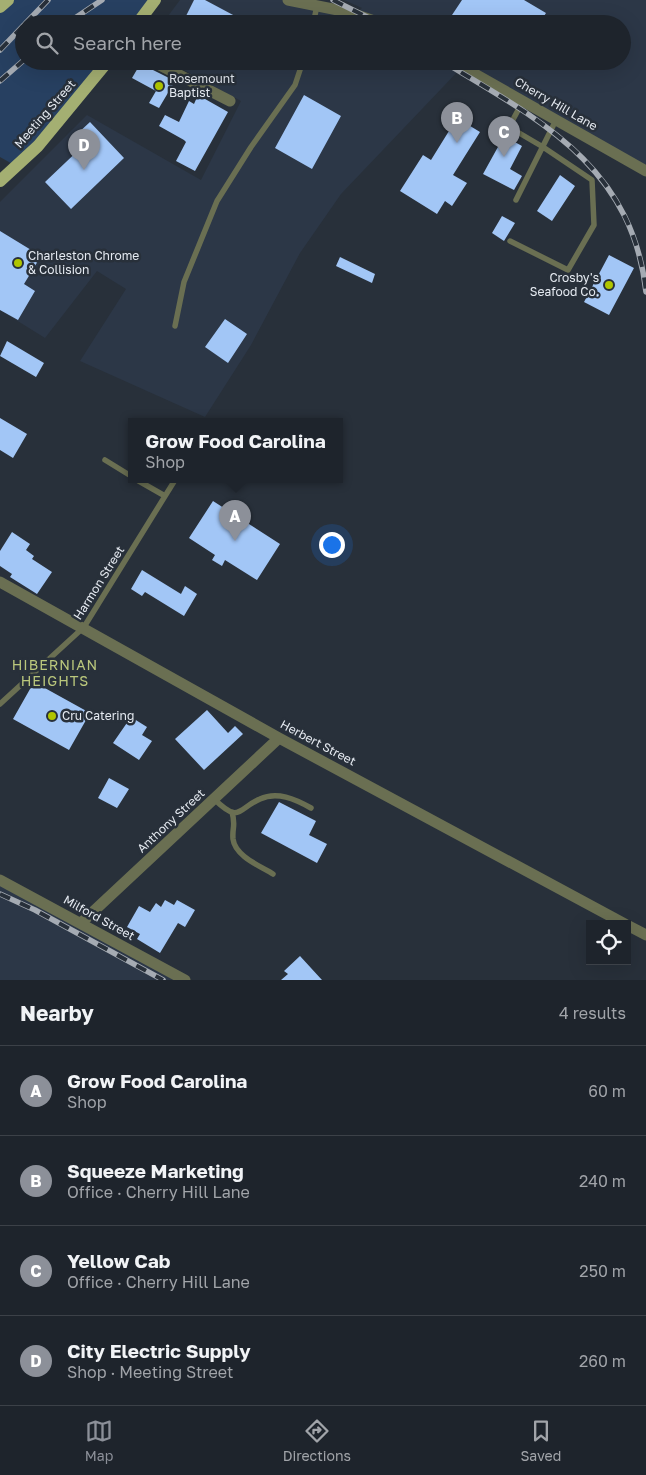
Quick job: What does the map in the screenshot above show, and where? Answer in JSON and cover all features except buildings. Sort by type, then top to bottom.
[{"type":"main road","points":[[0,7],[8,0]]},
{"type":"main road","points":[[145,15],[156,0]]},
{"type":"main road","name":"Meeting Street","points":[[0,181],[38,146],[101,70]]},
{"type":"street","points":[[288,0],[358,15]]},
{"type":"street","points":[[169,70],[230,102]]},
{"type":"street","name":"Cherry Hill Lane","points":[[468,70],[646,171]]},
{"type":"street","name":"Herbert Street","points":[[0,582],[84,627],[279,738],[619,920]]},
{"type":"street","name":"Anthony Street","points":[[81,923],[279,738]]},
{"type":"street","name":"Milford Street","points":[[0,880],[185,980]]},
{"type":"street","name":"Herbert Street","points":[[631,927],[646,935]]},
{"type":"lane","points":[[315,15],[317,6]]},
{"type":"lane","points":[[174,326],[184,282],[217,201],[250,147],[295,85],[300,70]]},
{"type":"lane","points":[[510,241],[568,270],[594,225],[592,180],[509,127],[523,102]]},
{"type":"lane","points":[[516,200],[556,120]]},
{"type":"lane","points":[[105,460],[128,474]]},
{"type":"lane","points":[[142,483],[165,496]]},
{"type":"lane","name":"Harmon Street","points":[[0,704],[84,627],[173,483]]},
{"type":"lane","points":[[214,799],[232,812],[242,812],[259,799],[274,795],[295,799],[311,808]]},
{"type":"lane","points":[[232,812],[235,823],[232,836],[234,845],[243,855],[273,874]]},
{"type":"shaded area","points":[[8,0],[155,0],[144,15],[15,15],[15,70],[100,70],[16,166],[0,157],[0,7]]},
{"type":"shaded area","points":[[180,0],[288,0],[356,14],[362,8],[344,0],[646,0],[646,171],[467,70],[631,70],[631,15],[169,15]]},
{"type":"shaded area","points":[[184,70],[459,70],[341,194],[300,253],[251,345],[205,417],[80,361],[126,289],[97,271],[45,338],[0,310],[0,202],[87,115],[201,180],[241,101]]},
{"type":"shaded area","points":[[0,880],[185,980],[0,980]]},
{"type":"railway","points":[[34,15],[48,0]]},
{"type":"railway","points":[[80,15],[102,0]]},
{"type":"railway","points":[[333,0],[363,15]]},
{"type":"railway","points":[[0,50],[15,34]]},
{"type":"railway","points":[[0,81],[15,68]]},
{"type":"railway","points":[[457,70],[513,104],[546,127],[576,151],[601,179],[622,211],[637,248],[646,292]]},
{"type":"railway","points":[[0,894],[35,910],[163,980]]},
{"type":"place","name":"Rosemount Baptist","points":[[159,86]]},
{"type":"place","name":"Squeeze Marketing","points":[[457,143]]},
{"type":"place","name":"Yellow Cab","points":[[504,157]]},
{"type":"place","name":"City Electric Supply","points":[[84,170]]},
{"type":"place","name":"Charleston Chrome & Collision","points":[[18,263]]},
{"type":"place","name":"Crosby's Seafood Co.","points":[[609,285]]},
{"type":"place","name":"Grow Food Carolina","points":[[235,541]]},
{"type":"place","name":"Cru Catering","points":[[52,716]]},
{"type":"district","name":"HIBERNIAN HEIGHTS","points":[[55,674]]}]
